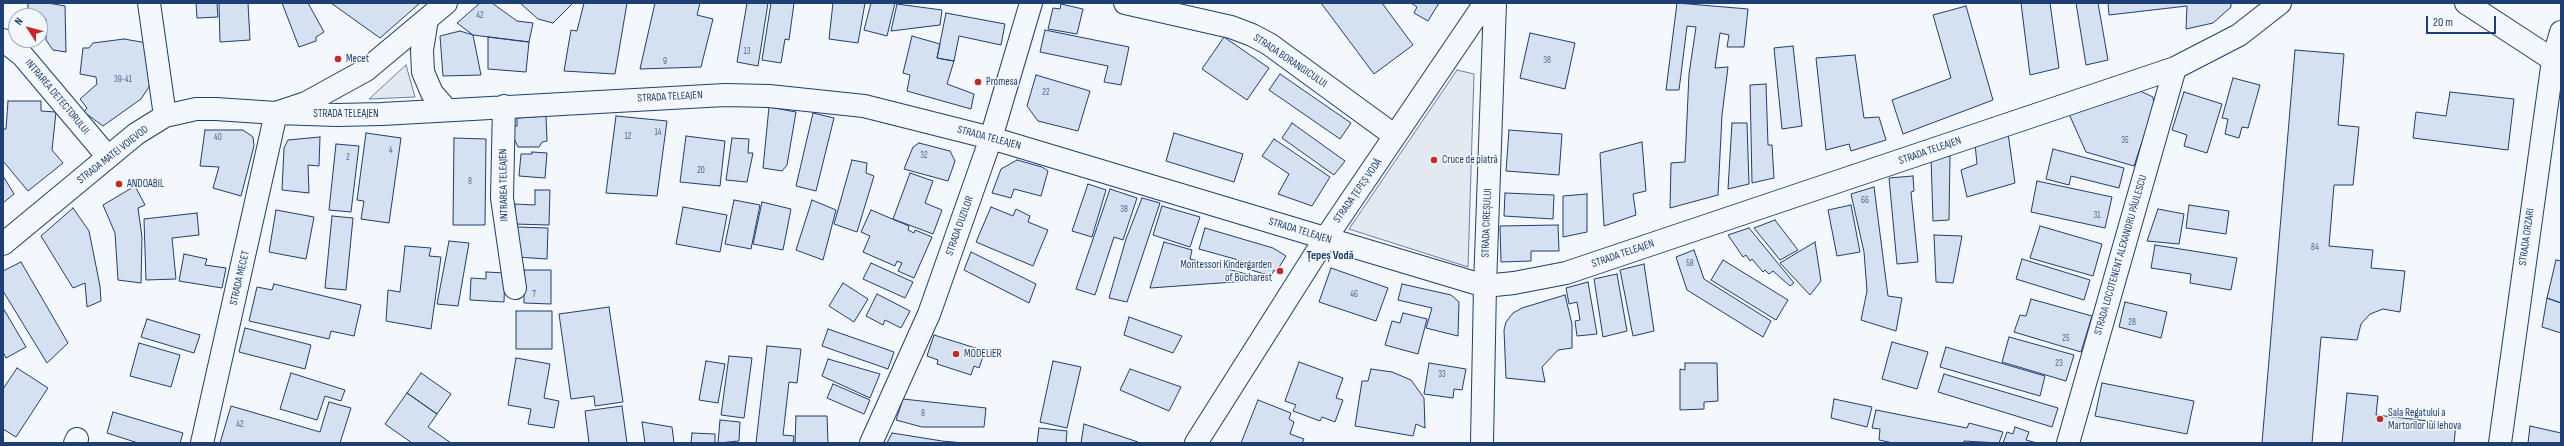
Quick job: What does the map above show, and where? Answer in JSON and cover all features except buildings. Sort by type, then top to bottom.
[{"type":"street","points":[[149,3],[165,116]]},
{"type":"street","name":"STRADA MATEI VOIEVOD","points":[[3,244],[136,134],[165,116],[196,109],[216,108],[276,113],[312,100],[366,70],[446,3]]},
{"type":"street","name":"STRADA DUZILOR","points":[[871,443],[928,314],[991,138],[1031,3]]},
{"type":"street","name":"STRADA BORANGICULUI","points":[[1125,3],[1231,27],[1252,34],[1269,44],[1396,136]]},
{"type":"street","name":"STRADA ȚEPEȘ VODĂ","points":[[1196,443],[1325,239],[1485,3]]},
{"type":"street","name":"STRADA CIREȘULUI","points":[[1482,443],[1485,286],[1495,3]]},
{"type":"street","name":"STRADA TELEAJEN","points":[[276,113],[337,115],[725,95],[769,96],[864,106],[991,138],[1485,286],[1514,283],[1566,273],[2175,68],[2239,35],[2280,3]]},
{"type":"street","points":[[2466,3],[2557,62]]},
{"type":"street","points":[[428,19],[422,50],[423,72],[432,93],[446,109]]},
{"type":"street","name":"STRADA ORZARI","points":[[2500,443],[2561,32]]},
{"type":"street","name":"INTRAREA DETECTORULUI","points":[[3,40],[22,55],[108,157]]},
{"type":"street","name":"STRADA LOCOTENENT ALEXANDRU PĂULESCU","points":[[2068,443],[2175,68]]},
{"type":"street","name":"INTRAREA TELEAJEN","points":[[504,106],[503,205],[515,288]]},
{"type":"street","name":"STRADA MECET","points":[[202,443],[276,113]]},
{"type":"shaded area","points":[[406,65],[415,97],[369,99]]},
{"type":"shaded area","points":[[1457,70],[1474,74],[1468,267],[1349,229]]},
{"type":"place","name":"Mecet","points":[[338,59]]},
{"type":"place","name":"Promesa","points":[[978,82]]},
{"type":"place","name":"Cruce de piatră","points":[[1434,160]]},
{"type":"place","name":"ANDOABIL","points":[[119,184]]},
{"type":"place","name":"Montessori Kindergarden of Bucharest","points":[[1280,271]]},
{"type":"place","name":"MODELiER","points":[[956,354]]},
{"type":"place","name":"Sala Regatului a Martorilor lui Iehova","points":[[2380,419]]},
{"type":"district","name":"Țepeș Vodă","points":[[1330,256]]}]
